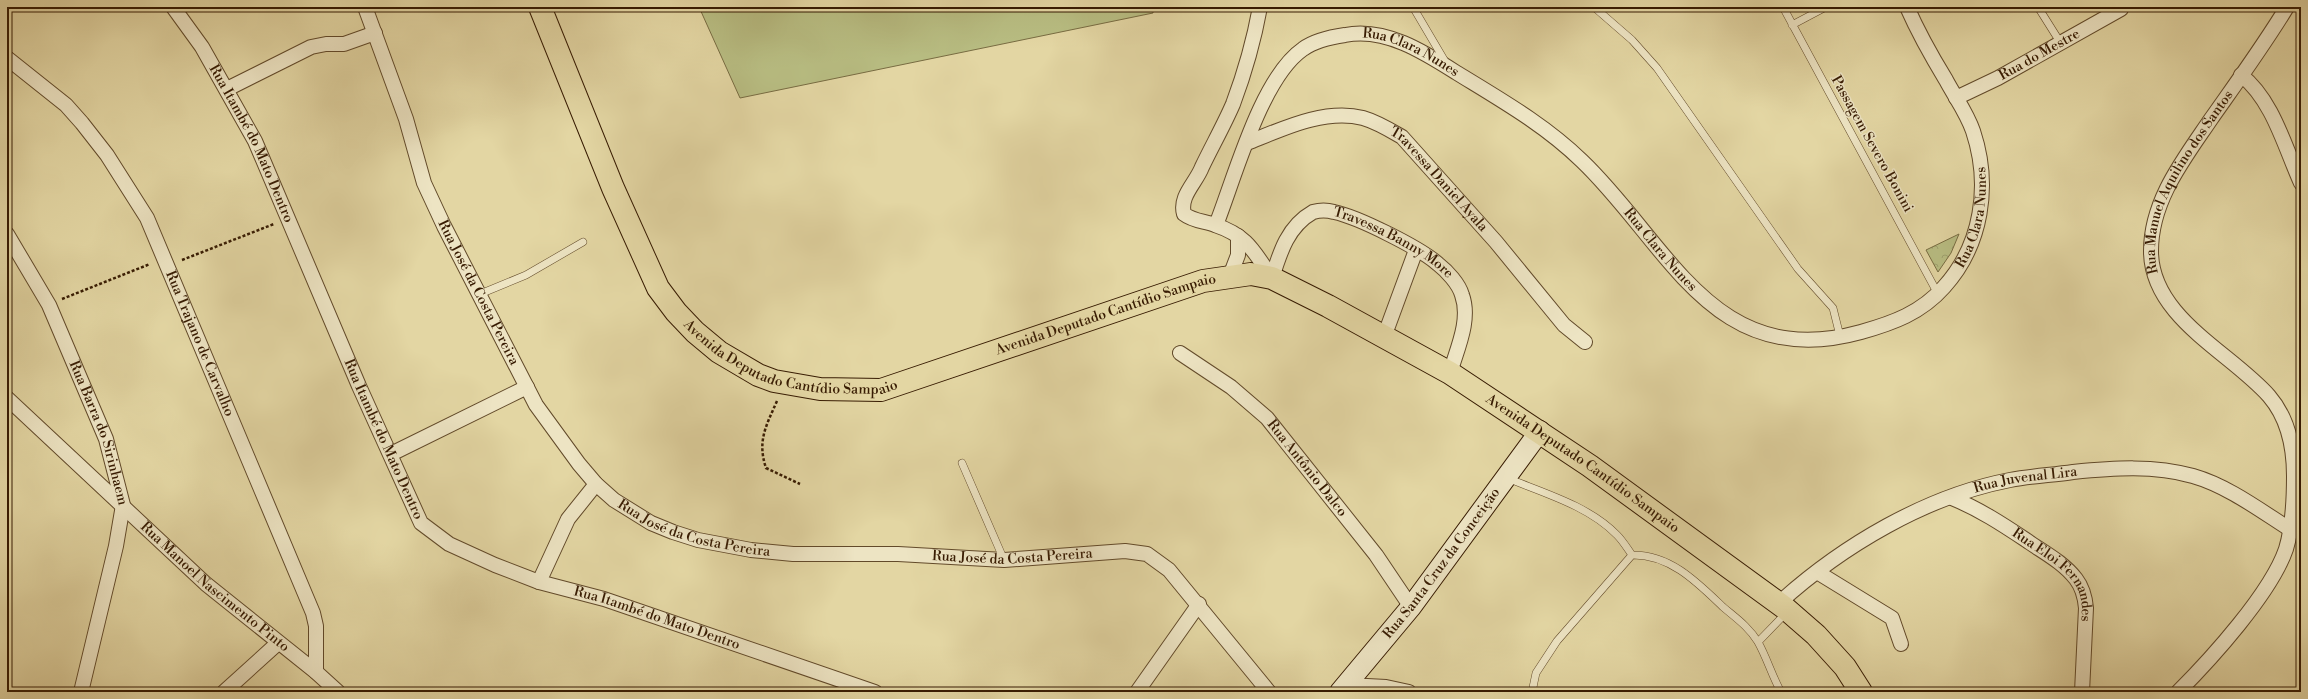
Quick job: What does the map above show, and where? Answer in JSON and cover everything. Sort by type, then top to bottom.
[{"type":"main road","name":"Avenida Deputado Cantídio Sampaio","points":[[540,7],[613,188],[658,288],[676,312],[719,352],[758,375],[784,383],[820,388],[881,390],[1203,281],[1251,274],[1272,278],[1450,373],[1540,431],[1784,607],[1816,635],[1845,667],[1861,692]]},
{"type":"street","name":"Rua Itambé do Mato Dentro","points":[[173,7],[202,47],[255,141],[289,218],[359,386],[421,523],[435,535],[495,565],[539,582],[604,599],[875,692]]},
{"type":"street","name":"Rua José da Costa Pereira","points":[[365,7],[406,119],[424,183],[480,294],[527,387],[545,417],[596,484],[614,500],[651,523],[698,540],[744,549],[793,554],[898,554],[1005,560],[1096,553],[1141,553],[1153,558],[1169,570],[1199,604],[1269,692]]},
{"type":"street","name":"Avenida Deputado Cantídio Sampaio","points":[[1260,7],[1246,68],[1232,106],[1201,170],[1184,199],[1184,214],[1198,221],[1216,225],[1248,242],[1272,278]]},
{"type":"street","name":"Rua Clara Nunes","points":[[1216,225],[1247,143],[1281,71],[1306,46],[1319,41],[1347,34],[1383,36],[1409,46],[1448,66],[1521,111],[1580,158],[1674,268],[1709,303],[1726,316],[1748,327],[1785,338],[1804,340],[1840,336],[1894,323],[1921,308],[1938,294],[1957,271],[1967,253],[1976,230],[1982,204],[1979,159],[1973,131],[1907,7]]},
{"type":"street","name":"Rua Manuel Aquilino dos Santos","points":[[2178,692],[2230,634],[2263,592],[2278,568],[2290,530],[2297,499],[2292,449],[2284,418],[2270,397],[2196,332],[2163,295],[2156,281],[2152,263],[2151,251],[2154,230],[2167,186],[2287,7]]},
{"type":"street","name":"Rua do Mestre","points":[[1956,98],[1998,78],[2122,8]]},
{"type":"street","points":[[226,89],[311,47],[326,44],[344,44],[374,33]]},
{"type":"street","name":"Rua Trajano de Carvalho","points":[[7,58],[66,105],[95,138],[147,218],[313,613],[316,626],[316,672]]},
{"type":"street","points":[[2241,75],[2254,87],[2267,108],[2301,183]]},
{"type":"street","name":"Travessa Daniel Ayala","points":[[1247,143],[1275,131],[1318,118],[1348,116],[1362,118],[1387,128],[1407,143],[1496,242],[1564,325],[1585,342]]},
{"type":"street","name":"Travessa Banny More","points":[[1272,278],[1281,247],[1294,228],[1306,216],[1320,210],[1334,211],[1358,220],[1416,250],[1438,263],[1452,278],[1462,295],[1465,311],[1462,335],[1450,373]]},
{"type":"street","name":"Rua Barra do Sirinhaem","points":[[7,234],[49,305],[106,439],[123,505],[113,560],[81,692]]},
{"type":"street","name":"Avenida Deputado Cantídio Sampaio","points":[[1230,276],[1238,255],[1238,236]]},
{"type":"street","points":[[1384,337],[1416,250]]},
{"type":"street","name":"Rua Antônio Dalco","points":[[1180,353],[1231,387],[1267,418],[1376,555],[1412,607]]},
{"type":"street","points":[[391,454],[527,387]]},
{"type":"street","name":"Rua Manoel Nascimento Pinto","points":[[7,398],[206,584],[316,672],[338,692]]},
{"type":"street","name":"Rua Santa Cruz da Conceição","points":[[1344,688],[1412,607],[1540,431]]},
{"type":"street","name":"Rua Juvenal Lira","points":[[1784,607],[1817,572],[1886,525],[1980,487],[2023,478],[2128,468],[2167,470],[2195,476],[2222,488],[2290,530]]},
{"type":"street","points":[[539,582],[568,519],[596,484]]},
{"type":"street","name":"Rua Eloi Fernandes","points":[[1952,498],[1980,510],[2011,529],[2056,560],[2077,580],[2085,596],[2086,608],[2082,692]]},
{"type":"street","points":[[1817,572],[1892,618],[1901,644]]},
{"type":"street","points":[[1137,692],[1199,604]]},
{"type":"street","points":[[224,692],[278,643]]},
{"type":"street","points":[[1344,688],[1386,687],[1409,692]]},
{"type":"lane","points":[[1413,7],[1448,66]]},
{"type":"lane","points":[[1594,7],[1632,40],[1657,68],[1798,269],[1832,308],[1840,336]]},
{"type":"lane","name":"Passagem Severo Bonini","points":[[1783,7],[1938,294]]},
{"type":"lane","points":[[1792,25],[1826,7]]},
{"type":"lane","points":[[2038,7],[2060,42]]},
{"type":"lane","points":[[480,294],[526,276],[584,242]]},
{"type":"lane","points":[[962,463],[1005,560]]},
{"type":"lane","points":[[1506,477],[1569,503],[1597,518],[1617,535],[1632,555],[1666,562],[1685,573],[1741,621],[1758,642],[1781,692]]},
{"type":"lane","points":[[1532,692],[1536,673],[1557,640],[1632,555]]},
{"type":"lane","points":[[1758,642],[1784,607]]},
{"type":"path","points":[[49,305],[289,218]]},
{"type":"path","points":[[784,383],[764,431],[761,446],[762,456],[766,468],[800,484]]},
{"type":"green space","points":[[699,7],[1153,7],[1153,13],[740,98]]},
{"type":"green space","points":[[1959,234],[1951,253],[1938,272],[1926,250]]}]
